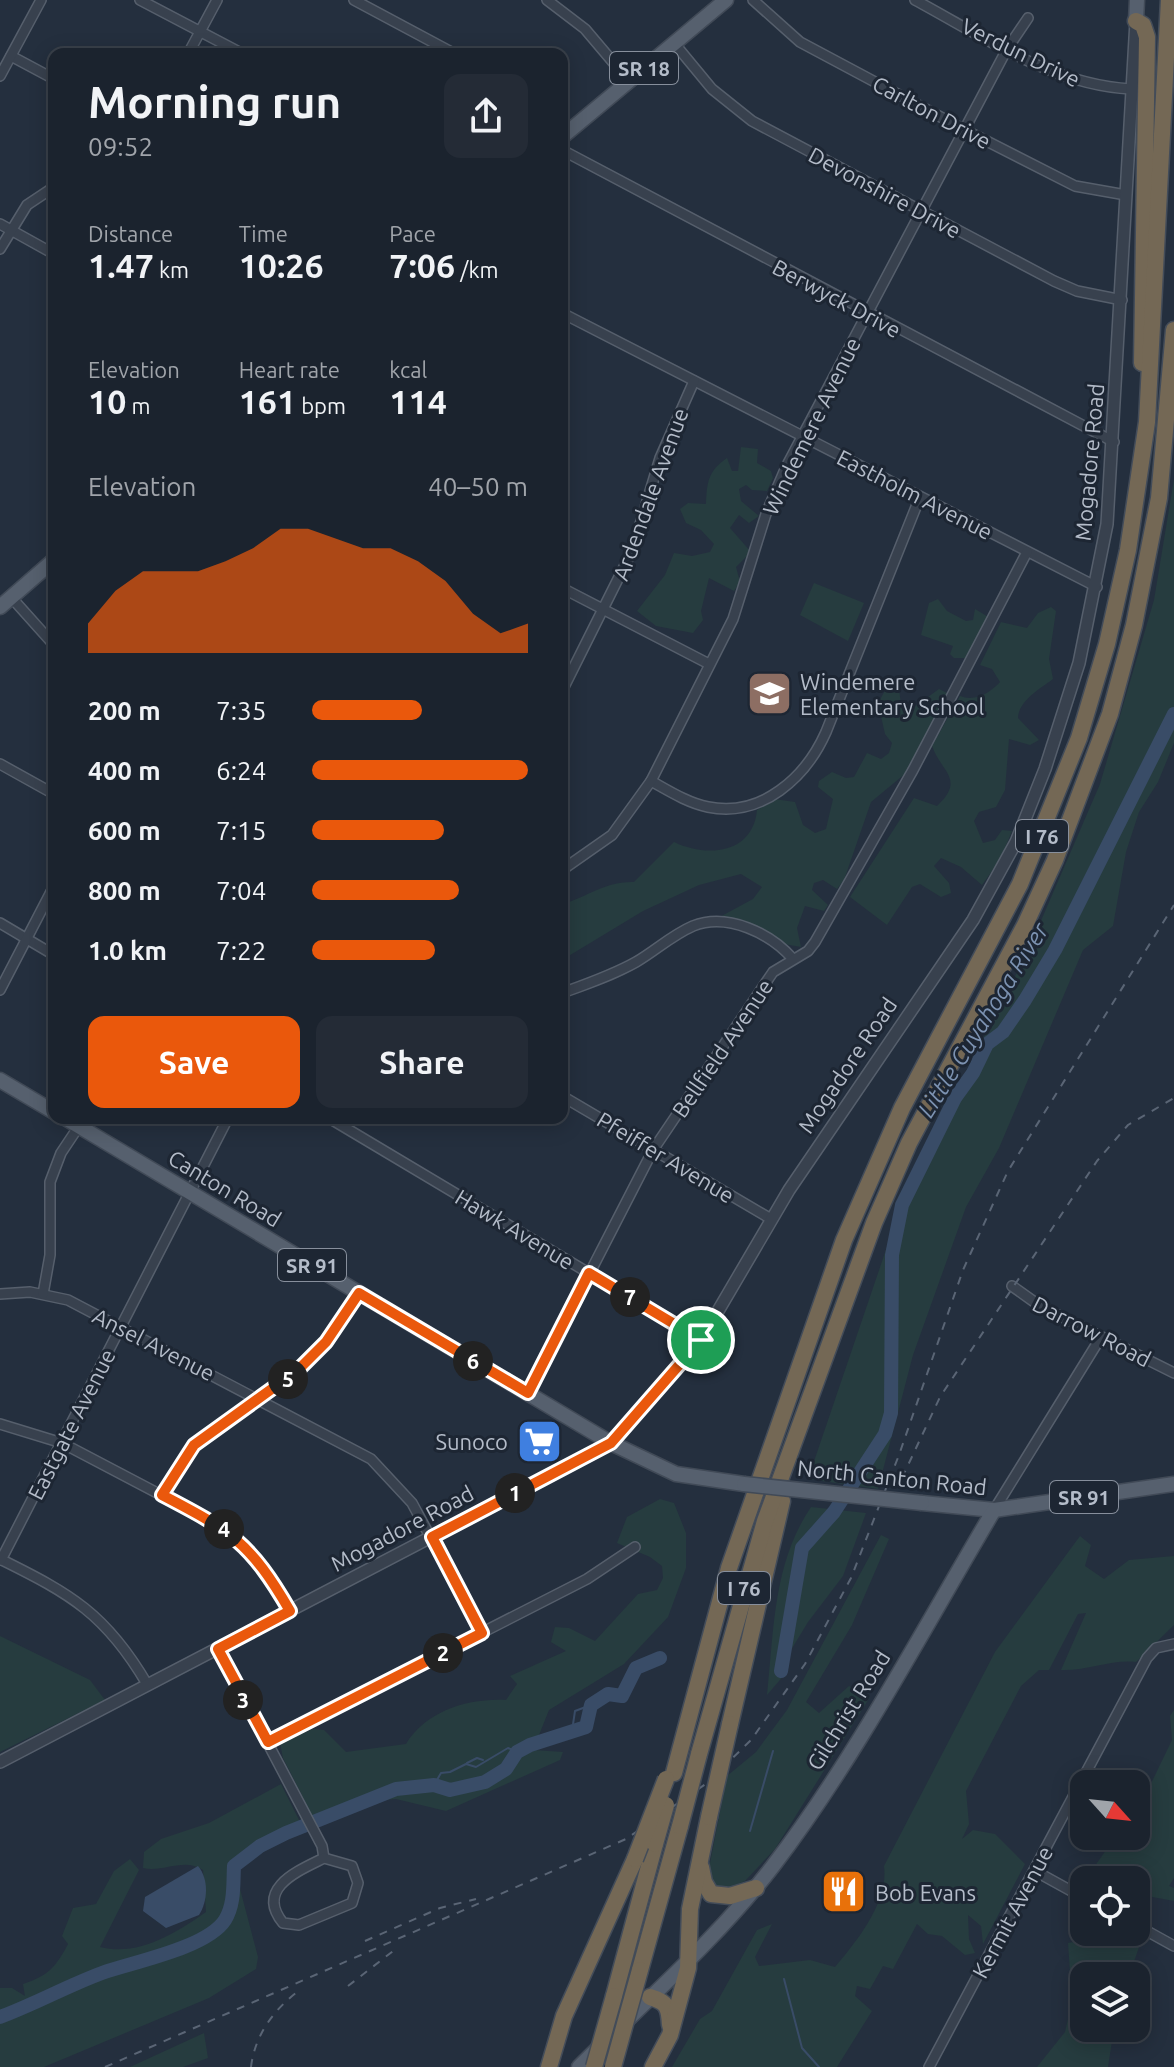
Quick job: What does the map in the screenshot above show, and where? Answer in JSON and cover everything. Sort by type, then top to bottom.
[{"type":"highway","name":"I 76","points":[[594,2067],[655,1844],[670,1776],[686,1730],[729,1568],[856,1210],[902,1108],[1015,896],[1074,751],[1119,596],[1147,422],[1169,0]]},
{"type":"highway","points":[[1136,21],[1143,25],[1147,37],[1141,328],[1147,422]]},
{"type":"highway","name":"I 76","points":[[613,2067],[750,1565],[799,1425],[874,1223],[909,1143],[1025,925],[1091,768],[1122,670],[1145,575],[1163,467],[1174,330]]},
{"type":"highway","points":[[653,2067],[670,2035],[690,1957],[690,1909],[799,1425]]},
{"type":"highway","points":[[549,2067],[564,2016],[670,1776]]},
{"type":"highway","points":[[701,1858],[702,1877],[711,1894],[730,1896],[756,1888]]},
{"type":"highway","points":[[650,1997],[663,2001],[669,2009],[670,2035]]},
{"type":"main road","name":"SR 18","points":[[568,132],[726,0]]},
{"type":"main road","name":"Mogadore Road","points":[[1136,21],[1137,0]]},
{"type":"main road","points":[[6,602],[48,565]]},
{"type":"main road","points":[[0,1080],[48,1108]]},
{"type":"main road","name":"Canton Road","points":[[76,1124],[611,1443]]},
{"type":"main road","name":"North Canton Road","points":[[611,1443],[676,1474],[994,1510],[1174,1484]]},
{"type":"main road","name":"Gilchrist Road","points":[[579,2067],[756,1888],[790,1843],[994,1510]]},
{"type":"street","points":[[0,76],[41,0]]},
{"type":"street","points":[[140,0],[231,48]]},
{"type":"street","points":[[191,48],[217,0]]},
{"type":"street","points":[[354,0],[444,48]]},
{"type":"street","points":[[547,0],[585,29],[629,81]]},
{"type":"street","name":"Carlton Drive","points":[[753,0],[800,42],[965,130],[1075,186],[1126,195]]},
{"type":"street","name":"Verdun Drive","points":[[915,0],[1078,83],[1131,89]]},
{"type":"street","name":"Windemere Avenue","points":[[568,866],[612,835],[651,781],[733,619],[766,514],[802,436],[1007,49],[1028,18]]},
{"type":"street","name":"Mogadore Road","points":[[0,1762],[611,1443],[701,1340],[771,1219],[958,942],[1002,870],[1029,811],[1062,719],[1097,587],[1114,442],[1136,21]]},
{"type":"street","name":"Devonshire Drive","points":[[674,43],[712,89],[752,121],[1071,289],[1122,300]]},
{"type":"street","points":[[11,56],[48,76]]},
{"type":"street","name":"Berwyck Drive","points":[[568,153],[1114,442]]},
{"type":"street","points":[[0,249],[27,205],[48,191]]},
{"type":"street","points":[[0,224],[48,251]]},
{"type":"street","name":"Eastholm Avenue","points":[[568,316],[1097,587]]},
{"type":"street","name":"Ardendale Avenue","points":[[568,679],[632,551],[667,438],[694,381]]},
{"type":"street","points":[[651,781],[693,803],[733,809],[771,796],[799,775],[823,741],[920,497]]},
{"type":"street","name":"Bellfield Avenue","points":[[528,1393],[653,1150],[773,972],[815,942],[913,770],[1027,552]]},
{"type":"street","points":[[568,591],[709,664]]},
{"type":"street","points":[[6,602],[48,640]]},
{"type":"street","points":[[0,764],[48,791]]},
{"type":"street","points":[[0,990],[48,897]]},
{"type":"street","points":[[0,923],[48,952]]},
{"type":"street","points":[[568,990],[635,962],[701,923],[756,931],[776,942],[793,959]]},
{"type":"street","name":"Pfeiffer Avenue","points":[[568,1100],[771,1219]]},
{"type":"street","name":"Eastgate Avenue","points":[[1,1559],[225,1124]]},
{"type":"street","name":"Hawk Avenue","points":[[339,1124],[701,1340]]},
{"type":"street","points":[[43,1294],[50,1255],[50,1182],[55,1164],[79,1126]]},
{"type":"street","name":"Darrow Road","points":[[1012,1286],[1029,1300],[1174,1373]]},
{"type":"street","points":[[162,1495],[194,1445],[313,1356],[359,1293]]},
{"type":"street","name":"Ansel Avenue","points":[[0,1294],[43,1294],[68,1300],[371,1459],[399,1486],[432,1537],[482,1633]]},
{"type":"street","name":"Gilchrist Road","points":[[994,1510],[1101,1337]]},
{"type":"street","points":[[0,1424],[62,1443],[162,1495],[243,1543],[265,1569],[290,1611]]},
{"type":"street","points":[[268,1742],[587,1579],[635,1547]]},
{"type":"street","points":[[1,1559],[92,1611],[120,1640],[147,1684]]},
{"type":"street","name":"Kermit Avenue","points":[[929,2067],[1140,1671],[1156,1648],[1174,1644]]},
{"type":"street","points":[[218,1649],[308,1819],[324,1858]]},
{"type":"street","points":[[324,1858],[352,1866],[358,1883],[352,1903],[299,1925],[283,1923],[273,1903],[276,1888],[289,1875],[324,1858]]},
{"type":"street","points":[[1035,1871],[1070,1890]]},
{"type":"street","points":[[1150,1933],[1174,1946]]},
{"type":"green space","points":[[741,447],[758,449],[757,463],[771,471],[773,478],[767,491],[752,490],[746,485],[739,489],[741,501],[759,516],[749,523],[739,515],[730,528],[751,552],[736,567],[740,582],[734,591],[709,578],[701,611],[703,620],[693,633],[656,626],[637,611],[665,575],[674,553],[692,556],[710,552],[714,544],[701,530],[686,523],[680,509],[688,503],[706,504],[712,472],[727,458],[732,471],[738,471]]},
{"type":"green space","points":[[1174,479],[1174,743],[1158,782],[1139,812],[1126,852],[1113,926],[1083,950],[999,1148],[966,1207],[913,1355],[878,1489],[808,1479],[909,1182],[1027,953],[1100,784],[1154,600]]},
{"type":"green space","points":[[814,583],[864,603],[848,641],[800,615]]},
{"type":"green space","points":[[938,599],[947,611],[966,621],[973,620],[975,609],[990,618],[969,658],[954,658],[950,654],[953,646],[921,635],[929,603]]},
{"type":"green space","points":[[1051,607],[1056,611],[1049,659],[1053,679],[1026,700],[1018,718],[1039,740],[1030,745],[1009,739],[1005,790],[996,807],[979,812],[974,821],[983,843],[995,840],[1002,830],[1012,831],[1000,860],[982,885],[961,867],[941,858],[934,866],[949,883],[951,893],[941,897],[920,884],[912,887],[887,925],[850,897],[914,798],[937,806],[950,789],[949,776],[932,746],[960,696],[971,698],[982,695],[1000,682],[992,669],[980,665],[1001,622],[1027,628],[1038,613]]},
{"type":"green space","points":[[887,687],[899,688],[901,705],[910,710],[939,689],[947,693],[906,773],[871,802],[844,880],[837,889],[823,880],[814,883],[812,890],[828,905],[824,911],[805,906],[797,928],[801,947],[784,944],[716,919],[753,899],[762,887],[741,874],[699,885],[643,911],[568,956],[568,902],[605,887],[634,882],[674,842],[714,851],[738,844],[754,825],[757,810],[774,799],[795,802],[803,825],[815,833],[826,829],[833,799],[818,787],[819,781],[832,772],[846,778],[854,777],[867,753],[881,759],[889,753],[892,743],[885,734],[878,703]]},
{"type":"green space","points":[[660,1499],[674,1503],[686,1533],[686,1568],[668,1617],[624,1664],[549,1710],[533,1750],[563,1752],[560,1760],[446,1811],[396,1799],[369,1801],[316,1823],[283,1758],[280,1743],[313,1729],[324,1730],[346,1752],[406,1744],[425,1723],[449,1709],[477,1701],[506,1700],[517,1684],[510,1676],[566,1651],[551,1642],[555,1627],[569,1628],[595,1641],[638,1594],[657,1590],[663,1578],[662,1566],[650,1557],[617,1543],[627,1517]]},
{"type":"green space","points":[[811,1507],[866,1513],[843,1576],[808,1622],[788,1655],[785,1674],[767,1695],[782,1574],[798,1528]]},
{"type":"green space","points":[[881,1535],[889,1539],[852,1625],[806,1702],[819,1713],[849,1686],[870,1697],[775,1849],[745,1881],[723,1891],[713,1886],[709,1868],[727,1776],[756,1752],[787,1710]]},
{"type":"green space","points":[[1080,1536],[1091,1545],[1085,1566],[1104,1579],[1129,1560],[1174,1556],[1174,1625],[1136,1662],[1061,1670],[1086,1613],[1078,1614],[1049,1670],[1039,1670],[1021,1686],[966,1791],[969,1824],[962,1839],[973,1830],[995,1834],[1025,1864],[983,1944],[981,1926],[968,1915],[969,1939],[975,1953],[965,1955],[942,1936],[928,1934],[917,1924],[893,1969],[883,1966],[870,1989],[857,1986],[855,1996],[872,2011],[837,2067],[672,2067],[700,2019],[712,2011],[757,1930],[772,1924],[755,1957],[759,1966],[810,1960],[835,1967],[852,1946],[876,1907],[884,1880],[884,1866],[995,1652]]},
{"type":"green space","points":[[0,1636],[90,1680],[105,1700],[0,1752]]},
{"type":"green space","points":[[1174,1710],[1174,1878],[1169,1886],[1174,1888],[1174,1901],[1150,1897],[1150,1866],[1095,1866],[1106,1850],[1150,1850],[1150,1786],[1172,1740],[1170,1716]]},
{"type":"green space","points":[[281,1784],[303,1828],[260,1846],[234,1866],[258,1957],[256,1969],[209,1998],[44,2067],[0,2067],[0,1988],[12,1988],[25,1996],[23,1984],[39,1978],[55,1965],[68,1944],[62,1936],[73,1908],[96,1904],[114,1871],[130,1859],[139,1870],[100,1947],[128,1949],[142,1946],[182,1928],[206,1912],[203,1870],[188,1865],[143,1868],[144,1852],[161,1839],[209,1823]]},
{"type":"green space","points":[[1068,1943],[1070,1946],[1139,1946],[1134,1962],[1070,1962],[1070,1972]]},
{"type":"green space","points":[[1070,2010],[1070,2042],[1112,2042],[1108,2067],[1037,2067],[1065,2032]]},
{"type":"green space","points":[[204,2033],[208,2058],[183,2067],[130,2067]]},
{"type":"water","points":[[198,1866],[206,1890],[199,1915],[166,1928],[143,1911],[145,1897]]},
{"type":"waterway","name":"Little Cuyahoga River","points":[[781,1671],[802,1548],[834,1512],[885,1434],[891,1413],[892,1255],[902,1205],[955,1098],[973,1073],[987,1044],[1003,1032],[1055,950],[1174,714]]},
{"type":"waterway","name":"Little Cuyahoga River","points":[[0,2017],[102,1973],[203,1939],[216,1930],[228,1914],[234,1866],[260,1846],[396,1789],[434,1785],[450,1790],[485,1782],[506,1769],[517,1752],[586,1727],[591,1705],[608,1694],[622,1696],[636,1668],[660,1658]]},
{"type":"waterway","name":"Little Cuyahoga River","points":[[572,1731],[575,1711],[591,1705]]},
{"type":"waterway","name":"Little Cuyahoga River","points":[[434,1785],[441,1773],[466,1764],[476,1767],[508,1748],[517,1752]]},
{"type":"waterway","name":"Little Cuyahoga River","points":[[750,1831],[773,1751]]},
{"type":"waterway","name":"Little Cuyahoga River","points":[[467,1763],[477,1758],[483,1760]]},
{"type":"waterway","points":[[784,1979],[802,2048],[819,2067]]},
{"type":"railway","points":[[105,2067],[626,1839],[707,1783],[751,1740],[805,1664],[851,1578],[899,1455],[963,1270],[1008,1171],[1174,905]]},
{"type":"railway","points":[[902,1478],[940,1397],[1097,1161],[1128,1125],[1174,1098]]},
{"type":"railway","points":[[365,1941],[440,1908],[476,1899]]},
{"type":"railway","points":[[348,1986],[397,1948]]},
{"type":"railway","points":[[251,2067],[257,2044],[268,2023],[301,1989]]},
{"type":"place","name":"Windemere Elementary School","points":[[769,694]]},
{"type":"place","name":"Sunoco","points":[[539,1441]]},
{"type":"place","name":"Bob Evans","points":[[844,1892]]},
{"type":"route","points":[[589,1273],[701,1340],[611,1443],[432,1537],[482,1633],[268,1742],[218,1649],[290,1611],[265,1569],[243,1543],[222,1527],[162,1495],[182,1460],[199,1440],[298,1370],[326,1342],[359,1293],[528,1393],[589,1273]]}]
